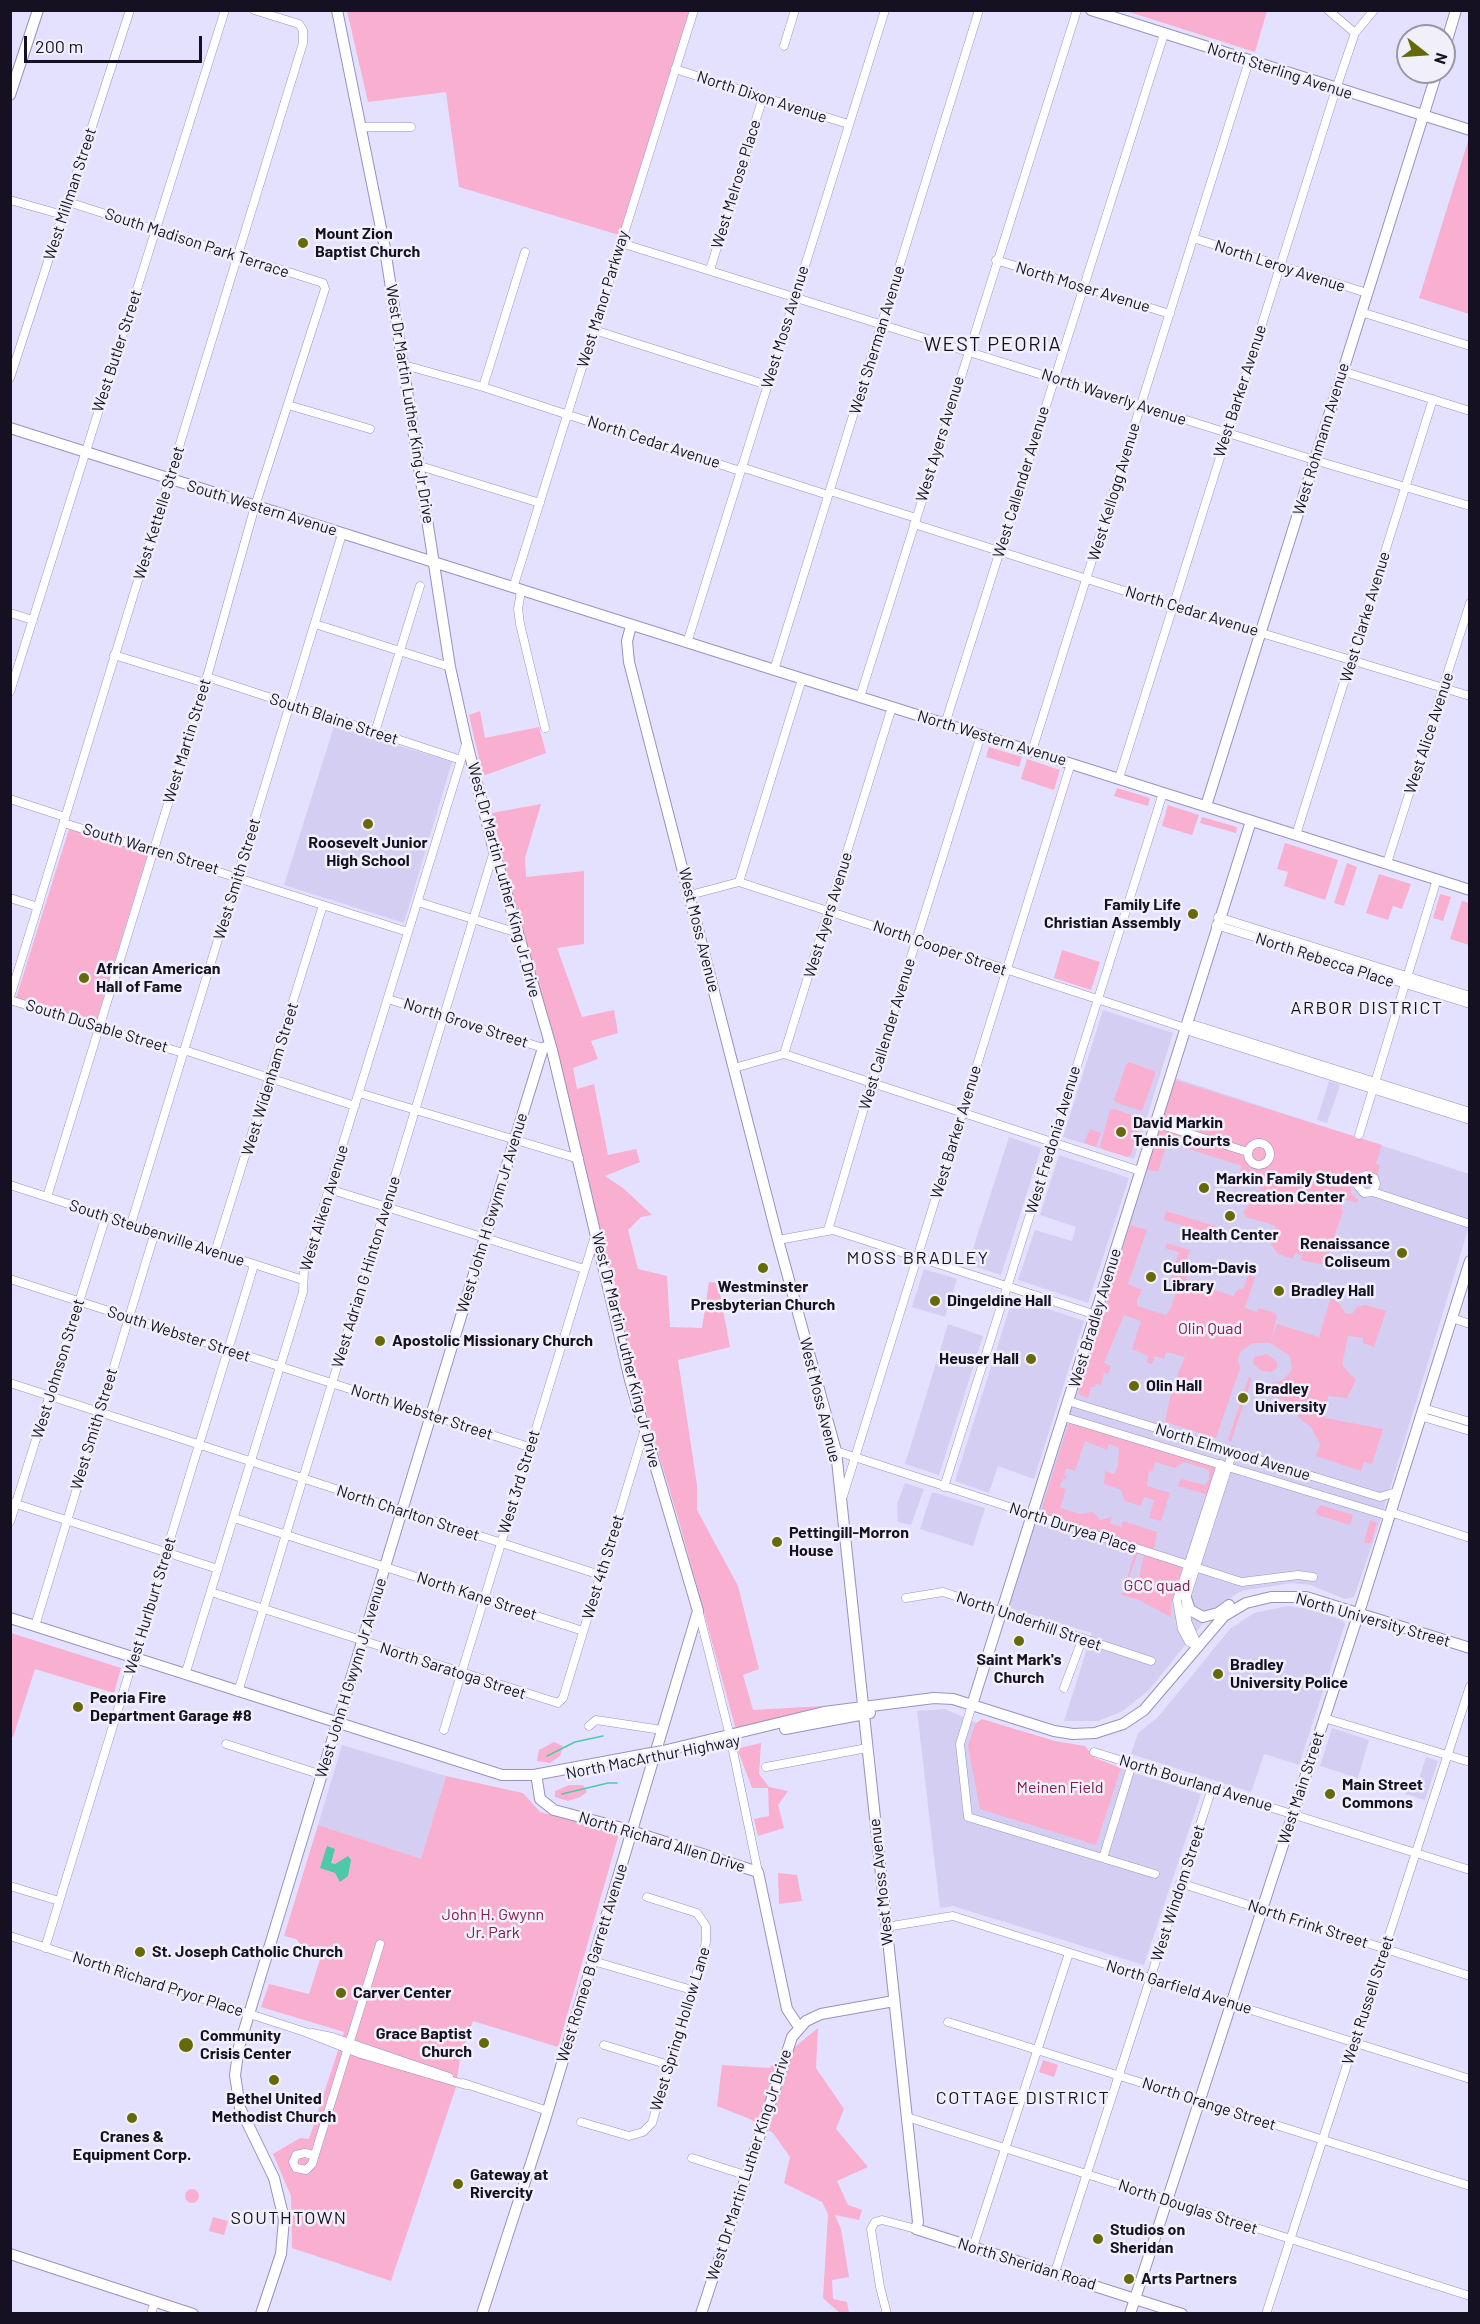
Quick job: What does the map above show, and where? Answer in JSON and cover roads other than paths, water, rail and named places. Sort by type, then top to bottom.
[{"type":"street","points":[[10,95],[38,10]]},
{"type":"street","name":"West Millman Street","points":[[10,378],[130,10]]},
{"type":"street","name":"West Butler Street","points":[[10,692],[225,10]]},
{"type":"street","name":"West Kettelle Street","points":[[10,998],[303,43],[303,29],[296,23],[254,10]]},
{"type":"street","name":"West Dr Martin Luther King Jr Drive","points":[[337,10],[361,126],[404,365],[450,667],[494,851],[579,1159],[644,1431],[698,1611],[728,1740],[732,1746],[787,2009],[800,2027],[786,2050],[701,2313]]},
{"type":"street","name":"West Manor Parkway","points":[[545,728],[520,624],[517,590],[567,414],[694,10]]},
{"type":"street","points":[[784,46],[795,10]]},
{"type":"street","name":"West Moss Avenue","points":[[687,643],[885,10]]},
{"type":"street","name":"West Sherman Avenue","points":[[774,670],[979,10]]},
{"type":"street","name":"West Ayers Avenue","points":[[860,697],[996,260],[1077,10]]},
{"type":"street","name":"North Sterling Avenue","points":[[1091,10],[1470,130]]},
{"type":"street","points":[[1328,10],[1355,33]]},
{"type":"street","name":"West Barker Avenue","points":[[1119,778],[1336,89],[1355,33],[1374,10]]},
{"type":"street","name":"West Callender Avenue","points":[[945,724],[1164,34]]},
{"type":"street","name":"West Kellogg Avenue","points":[[1032,751],[1249,61]]},
{"type":"street","name":"North Dixon Avenue","points":[[675,69],[848,124]]},
{"type":"street","name":"West Rohmann Avenue","points":[[1206,806],[1433,84]]},
{"type":"street","name":"West Melrose Place","points":[[710,270],[763,97]]},
{"type":"street","points":[[361,126],[411,127]]},
{"type":"street","points":[[10,200],[63,215]]},
{"type":"street","name":"South Madison Park Terrace","points":[[68,202],[325,285]]},
{"type":"street","name":"North Leroy Avenue","points":[[1193,238],[1367,293]]},
{"type":"street","name":"North Waverly Avenue","points":[[621,243],[1314,460],[1470,506]]},
{"type":"street","points":[[483,387],[525,252]]},
{"type":"street","name":"North Moser Avenue","points":[[996,260],[1170,314]]},
{"type":"street","name":"West Martin Street","points":[[47,1197],[206,680],[255,506],[325,285]]},
{"type":"street","points":[[1361,312],[1470,346]]},
{"type":"street","points":[[594,330],[767,385]]},
{"type":"street","name":"North Cedar Avenue","points":[[404,365],[483,387],[741,469],[829,493],[1086,579],[1470,696]]},
{"type":"street","points":[[1342,371],[1470,411]]},
{"type":"street","name":"West Clarke Avenue","points":[[1296,835],[1433,399]]},
{"type":"street","points":[[288,405],[369,429]]},
{"type":"street","name":"South Western Avenue","points":[[10,428],[517,590]]},
{"type":"street","points":[[420,466],[540,503]]},
{"type":"street","name":"West Smith Street","points":[[131,1224],[342,534]]},
{"type":"street","points":[[375,732],[420,586]]},
{"type":"street","name":"North Western Avenue","points":[[517,590],[1470,890]]},
{"type":"street","name":"West Alice Avenue","points":[[1387,863],[1470,603]]},
{"type":"street","points":[[10,613],[33,620]]},
{"type":"street","points":[[315,624],[450,667]]},
{"type":"street","name":"West Moss Avenue","points":[[632,626],[627,641],[627,656],[778,1240],[836,1451],[918,2222],[916,2229]]},
{"type":"street","name":"South Blaine Street","points":[[114,655],[291,705],[461,760]]},
{"type":"street","points":[[690,895],[739,882],[802,679]]},
{"type":"street","name":"West Ayers Avenue","points":[[784,1054],[892,707]]},
{"type":"street","name":"West Callender Avenue","points":[[828,1230],[871,1084],[981,735]]},
{"type":"street","name":"West Aiken Avenue","points":[[185,1675],[303,1292],[303,1280],[329,1189],[467,741]]},
{"type":"street","name":"West Barker Avenue","points":[[842,1500],[1071,763]]},
{"type":"street","name":"West Fredonia Avenue","points":[[944,1486],[1163,793]]},
{"type":"street","name":"South Warren Street","points":[[10,799],[154,850],[408,932]]},
{"type":"street","name":"West Bradley Avenue","points":[[1103,1858],[968,1817],[960,1744],[1034,1515],[1155,1123],[1188,1027],[1217,921],[1251,821]]},
{"type":"street","name":"West Adrian G Hinton Avenue","points":[[238,1692],[494,851]]},
{"type":"street","points":[[1359,1135],[1437,879]]},
{"type":"street","name":"North Cooper Street","points":[[739,882],[1188,1027],[1192,1032],[1470,1112]]},
{"type":"street","points":[[10,898],[38,907]]},
{"type":"street","points":[[418,902],[518,933]]},
{"type":"street","name":"West Widenham Street","points":[[215,1252],[323,905]]},
{"type":"street","name":"North Rebecca Place","points":[[1217,921],[1406,981],[1470,1004]]},
{"type":"street","name":"North Rebecca Place","points":[[1406,981],[1470,996]]},
{"type":"street","name":"South DuSable Street","points":[[10,998],[355,1106]]},
{"type":"street","name":"North Grove Street","points":[[388,999],[547,1046]]},
{"type":"street","name":"West John H Gwynn Jr Avenue","points":[[261,2313],[281,2254],[284,2219],[274,2178],[245,2123],[237,2092],[236,2060],[248,2013],[338,1725],[514,1142],[547,1046]]},
{"type":"street","points":[[734,1068],[784,1054],[1140,1171]]},
{"type":"street","name":"North Cooper Street","points":[[1375,1086],[1470,1120]]},
{"type":"street","points":[[359,1093],[514,1142],[579,1159]]},
{"type":"street","points":[[1155,1123],[1248,1152]]},
{"type":"street","name":"South Steubenville Avenue","points":[[11,1188],[47,1197],[303,1280]]},
{"type":"street","points":[[329,1189],[584,1269]]},
{"type":"street","points":[[1373,1192],[1470,1224]]},
{"type":"street","name":"West Johnson Street","points":[[10,1522],[13,1503],[50,1395],[106,1216]]},
{"type":"street","points":[[778,1240],[828,1230],[1096,1314]]},
{"type":"street","name":"West Smith Street","points":[[35,1626],[154,1232]]},
{"type":"street","name":"West 3rd Street","points":[[444,1730],[596,1234]]},
{"type":"street","name":"West Main Street","points":[[1130,2313],[1359,1613],[1470,1261]]},
{"type":"street","name":"West Hurlburt Street","points":[[45,1948],[254,1265]]},
{"type":"street","name":"South Webster Street","points":[[10,1279],[280,1367]]},
{"type":"street","points":[[1452,1318],[1470,1323]]},
{"type":"street","name":"North Webster Street","points":[[280,1367],[529,1447]]},
{"type":"street","name":"North Charlton Street","points":[[10,1383],[600,1575]]},
{"type":"street","name":"North Elmwood Avenue","points":[[1068,1401],[1380,1497],[1396,1492]]},
{"type":"street","points":[[1421,1412],[1470,1422]]},
{"type":"street","points":[[1421,1412],[1470,1431]]},
{"type":"street","name":"North Elmwood Avenue","points":[[1064,1417],[1470,1538]]},
{"type":"street","name":"West 4th Street","points":[[559,1702],[644,1431]]},
{"type":"street","name":"North Duryea Place","points":[[836,1451],[1242,1582],[1298,1575],[1313,1577]]},
{"type":"street","points":[[1198,1646],[1187,1621],[1186,1599],[1192,1566],[1225,1465],[1233,1451]]},
{"type":"street","points":[[13,1503],[218,1569]]},
{"type":"street","name":"North Kane Street","points":[[234,1518],[583,1631]]},
{"type":"street","points":[[1192,1566],[1179,1590],[1177,1611],[1189,1642],[1198,1646]]},
{"type":"street","name":"North Underhill Street","points":[[906,1598],[939,1591],[1151,1661]]},
{"type":"street","name":"North Saratoga Street","points":[[211,1592],[553,1703],[559,1702]]},
{"type":"street","points":[[1186,1599],[1190,1610],[1203,1617],[1218,1613],[1235,1601],[1249,1596],[1260,1599]]},
{"type":"street","name":"North University Street","points":[[863,1710],[940,1699],[972,1705],[1054,1731],[1083,1735],[1104,1731],[1123,1724],[1144,1710],[1224,1616],[1246,1603],[1282,1596],[1306,1597],[1470,1648]]},
{"type":"street","name":"West Romeo B Garrett Avenue","points":[[482,2313],[548,2111],[698,1611]]},
{"type":"street","name":"North MacArthur Highway","points":[[10,1618],[495,1774],[519,1776],[646,1757]]},
{"type":"street","points":[[1064,1688],[1082,1640]]},
{"type":"street","name":"West Russell Street","points":[[1266,2313],[1470,1686]]},
{"type":"street","name":"North MacArthur Highway","points":[[445,1759],[492,1778],[524,1782],[863,1710]]},
{"type":"street","points":[[1324,1718],[1470,1762]]},
{"type":"street","points":[[589,1726],[596,1720],[662,1730]]},
{"type":"street","points":[[226,1744],[322,1775]]},
{"type":"street","points":[[766,1767],[867,1748]]},
{"type":"street","name":"North Bourland Avenue","points":[[1094,1752],[1470,1870]]},
{"type":"street","points":[[1132,1764],[1103,1858],[1155,1874]]},
{"type":"street","points":[[538,1794],[549,1778]]},
{"type":"street","points":[[537,1780],[538,1794]]},
{"type":"street","name":"North Richard Allen Drive","points":[[524,1782],[538,1794],[546,1806],[758,1872]]},
{"type":"street","name":"West Windom Street","points":[[1055,2272],[1212,1788]]},
{"type":"street","name":"North Frink Street","points":[[1180,1883],[1470,1976]]},
{"type":"street","points":[[10,1886],[59,1901]]},
{"type":"street","name":"West Spring Hollow Lane","points":[[581,2122],[623,2136],[635,2136],[643,2132],[653,2120],[692,1990],[707,1938],[705,1923],[694,1911],[647,1897]]},
{"type":"street","name":"North Garfield Avenue","points":[[886,1927],[953,1916],[1470,2079]]},
{"type":"street","name":"North Richard Pryor Place","points":[[10,1936],[349,2046],[429,2076],[466,2085],[548,2111]]},
{"type":"street","points":[[313,2156],[380,1944]]},
{"type":"street","points":[[973,2247],[1069,1953]]},
{"type":"street","points":[[593,1961],[692,1990]]},
{"type":"street","points":[[800,2027],[809,2019],[827,2012],[894,2001]]},
{"type":"street","name":"North Orange Street","points":[[948,2022],[1470,2186]]},
{"type":"street","points":[[604,2045],[669,2065]]},
{"type":"street","name":"North Douglas Street","points":[[907,2117],[1470,2296]]},
{"type":"street","points":[[692,2158],[745,2175]]},
{"type":"street","name":"North Sheridan Road","points":[[887,2313],[870,2236],[873,2224],[886,2220],[1182,2313]]},
{"type":"street","points":[[10,2254],[193,2313]]},
{"type":"street","points":[[695,2313],[712,2278]]},
{"type":"street","points":[[151,2313],[155,2301]]},
{"type":"waterway","points":[[547,1756],[575,1742],[603,1736]]},
{"type":"waterway","points":[[562,1794],[617,1783]]},
{"type":"place","name":"Mount Zion Baptist Church","points":[[303,243]]},
{"type":"place","name":"Roosevelt Junior High School","points":[[368,824]]},
{"type":"place","name":"Family Life Christian Assembly","points":[[1193,914]]},
{"type":"place","name":"African American Hall of Fame","points":[[84,978]]},
{"type":"place","name":"David Markin Tennis Courts","points":[[1121,1132]]},
{"type":"place","name":"Markin Family Student Recreation Center","points":[[1204,1188]]},
{"type":"place","name":"Health Center","points":[[1230,1216]]},
{"type":"place","name":"Renaissance Coliseum","points":[[1402,1253]]},
{"type":"place","name":"Westminster Presbyterian Church","points":[[763,1268]]},
{"type":"place","name":"Cullom-Davis Library","points":[[1151,1277]]},
{"type":"place","name":"Bradley Hall","points":[[1279,1291]]},
{"type":"place","name":"Dingeldine Hall","points":[[935,1301]]},
{"type":"place","name":"Apostolic Missionary Church","points":[[380,1341]]},
{"type":"place","name":"Heuser Hall","points":[[1031,1359]]},
{"type":"place","name":"Olin Hall","points":[[1134,1386]]},
{"type":"place","name":"Bradley University","points":[[1243,1398]]},
{"type":"place","name":"Pettingill-Morron House","points":[[777,1542]]},
{"type":"place","name":"Saint Mark's Church","points":[[1019,1641]]},
{"type":"place","name":"Bradley University Police","points":[[1218,1674]]},
{"type":"place","name":"Peoria Fire Department Garage #8","points":[[78,1707]]},
{"type":"place","name":"Main Street Commons","points":[[1330,1794]]},
{"type":"place","name":"St. Joseph Catholic Church","points":[[140,1952]]},
{"type":"place","name":"Carver Center","points":[[341,1993]]},
{"type":"place","name":"Grace Baptist Church","points":[[484,2043]]},
{"type":"place","name":"Community Crisis Center","points":[[186,2045]]},
{"type":"place","name":"Bethel United Methodist Church","points":[[274,2080]]},
{"type":"place","name":"Cranes & Equipment Corp.","points":[[132,2118]]},
{"type":"place","name":"Gateway at Rivercity","points":[[458,2184]]},
{"type":"place","name":"Studios on Sheridan","points":[[1098,2239]]},
{"type":"place","name":"Arts Partners","points":[[1129,2279]]},
{"type":"district","name":"WEST PEORIA","points":[[993,344]]},
{"type":"district","name":"ARBOR DISTRICT","points":[[1367,1008]]},
{"type":"district","name":"MOSS BRADLEY","points":[[918,1258]]},
{"type":"district","name":"COTTAGE DISTRICT","points":[[1023,2098]]},
{"type":"district","name":"SOUTHTOWN","points":[[289,2218]]},
{"type":"park label","name":"Olin Quad","points":[[1210,1329]]},
{"type":"park label","name":"GCC quad","points":[[1157,1586]]},
{"type":"park label","name":"Meinen Field","points":[[1060,1788]]},
{"type":"park label","name":"John H. Gwynn Jr. Park","points":[[493,1924]]}]
